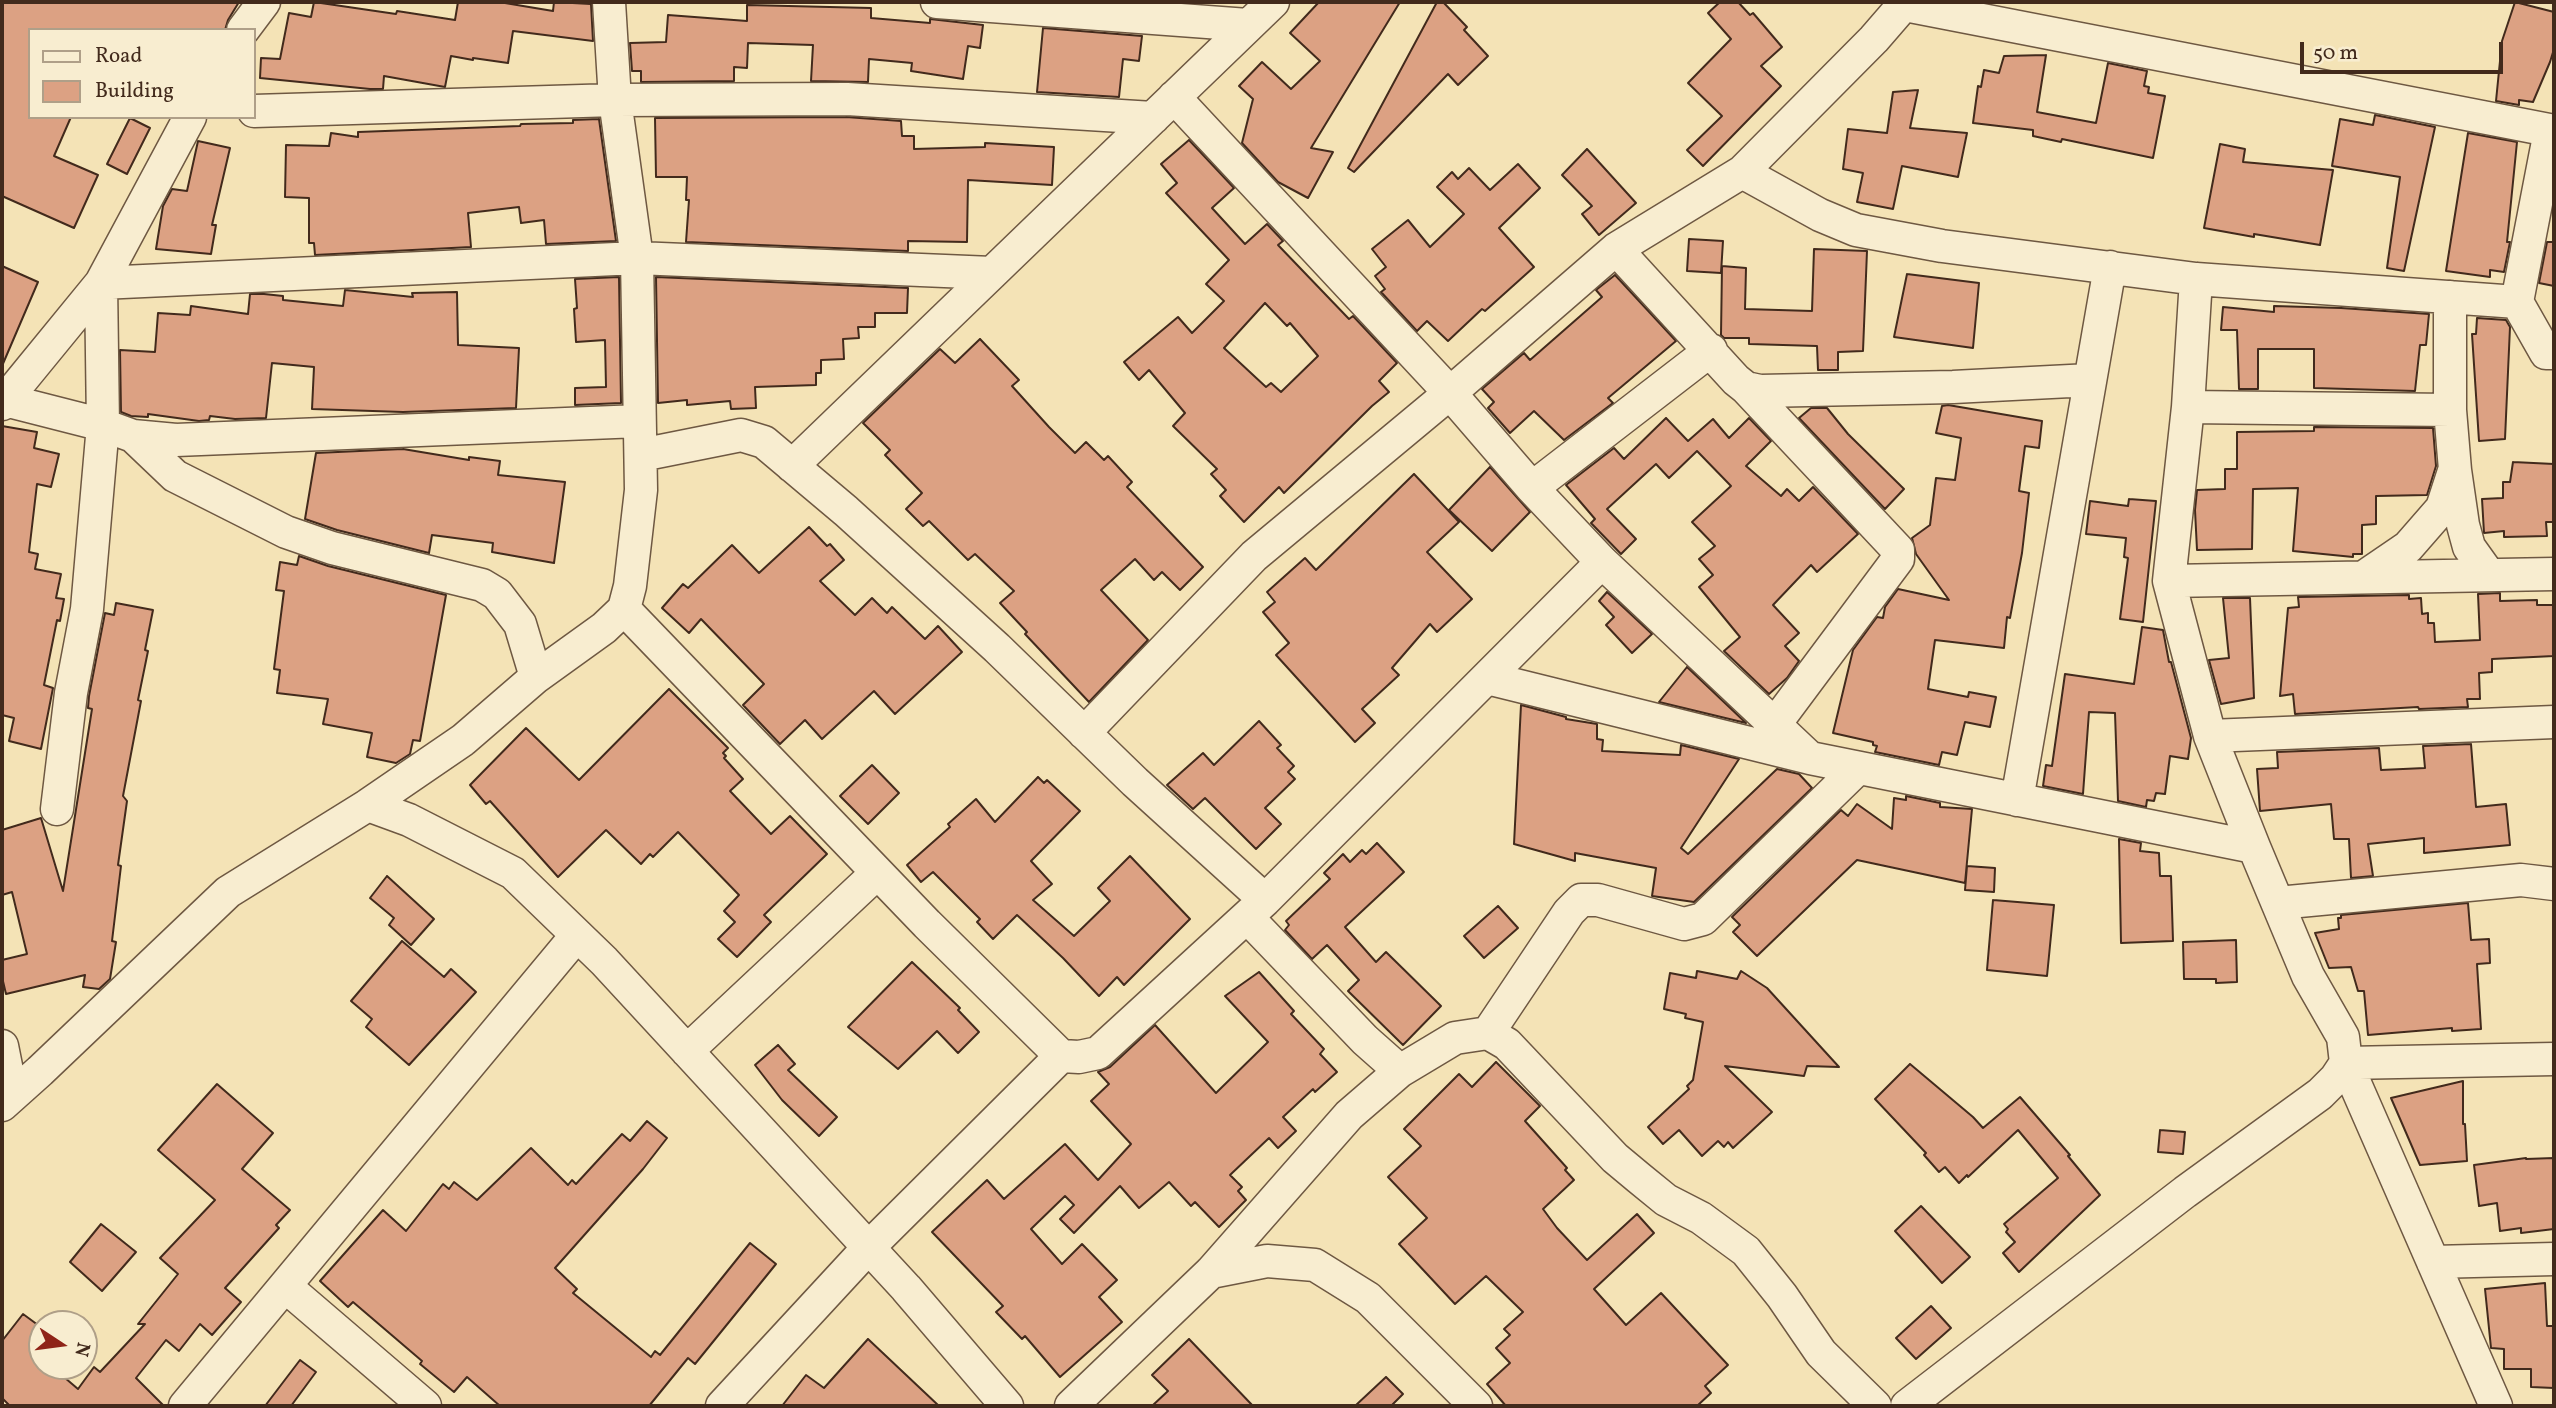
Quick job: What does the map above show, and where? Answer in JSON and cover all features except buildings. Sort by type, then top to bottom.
[{"type":"street","points":[[244,28],[264,2]]},
{"type":"street","points":[[7,1100],[228,892],[368,805],[463,740],[536,677],[604,628],[624,609],[630,586],[639,504],[641,455],[637,258],[615,100],[608,2]]},
{"type":"street","points":[[937,2],[1248,25]]},
{"type":"street","points":[[792,466],[1273,2]]},
{"type":"street","points":[[1084,733],[1254,556],[1450,393],[1616,249],[1742,172],[1905,3],[2552,131],[2517,302],[2546,353],[2554,353]]},
{"type":"street","points":[[256,111],[615,100],[847,99],[1163,107],[1450,393],[1532,488],[1602,562],[1810,758]]},
{"type":"street","points":[[189,119],[102,283],[4,402],[103,425],[134,436],[176,440],[639,421]]},
{"type":"street","points":[[1742,172],[1820,215],[1856,230],[1942,246],[2196,279],[2517,302]]},
{"type":"street","points":[[1616,249],[1898,550],[1898,559],[1775,724]]},
{"type":"street","points":[[102,283],[637,258],[992,273]]},
{"type":"street","points":[[2017,800],[2110,267]]},
{"type":"street","points":[[2196,279],[2188,407],[2169,581],[2210,736],[2308,976],[2343,1037],[2346,1063],[2497,1406]]},
{"type":"street","points":[[57,809],[71,693],[87,609],[103,425],[102,283]]},
{"type":"street","points":[[2450,297],[2450,410],[2455,470],[2469,547],[2489,575]]},
{"type":"street","points":[[1532,488],[1711,350]]},
{"type":"street","points":[[1746,388],[1760,391],[1954,387],[2090,380]]},
{"type":"street","points":[[2188,407],[2450,410]]},
{"type":"street","points":[[641,455],[741,435],[764,442],[846,511],[997,648],[1135,782],[1256,908],[1365,1040],[1401,1071]]},
{"type":"street","points":[[134,436],[175,476],[286,532],[332,548],[482,585],[497,594],[520,624],[536,677]]},
{"type":"street","points":[[2364,577],[2409,547],[2442,508],[2455,470]]},
{"type":"street","points":[[624,609],[877,873],[1061,1056],[1079,1057],[1098,1052],[1256,908],[1602,562]]},
{"type":"street","points":[[2169,581],[2554,573]]},
{"type":"street","points":[[1487,678],[1810,758],[2254,847]]},
{"type":"street","points":[[2210,736],[2554,722]]},
{"type":"street","points":[[1488,1033],[1569,912],[1581,900],[1598,900],[1684,924],[1703,919],[1858,768]]},
{"type":"street","points":[[368,805],[409,820],[513,873],[578,935],[687,1051],[906,1288],[1007,1406]]},
{"type":"street","points":[[687,1051],[877,873]]},
{"type":"street","points":[[2278,903],[2521,880],[2554,884]]},
{"type":"street","points":[[185,1406],[578,935]]},
{"type":"street","points":[[1071,1406],[1211,1272],[1349,1115],[1401,1071],[1455,1038],[1488,1033],[1507,1044],[1615,1158],[1666,1200],[1701,1218],[1746,1251],[1782,1296],[1815,1345],[1875,1406]]},
{"type":"street","points":[[2,1046],[7,1100]]},
{"type":"street","points":[[722,1406],[868,1248],[1061,1056]]},
{"type":"street","points":[[2346,1063],[2554,1059]]},
{"type":"street","points":[[1907,1406],[2185,1192],[2320,1094],[2346,1063]]},
{"type":"street","points":[[2433,1262],[2554,1259]]},
{"type":"street","points":[[1211,1272],[1268,1261],[1315,1265],[1368,1298],[1476,1406]]},
{"type":"street","points":[[285,1286],[425,1406]]}]
